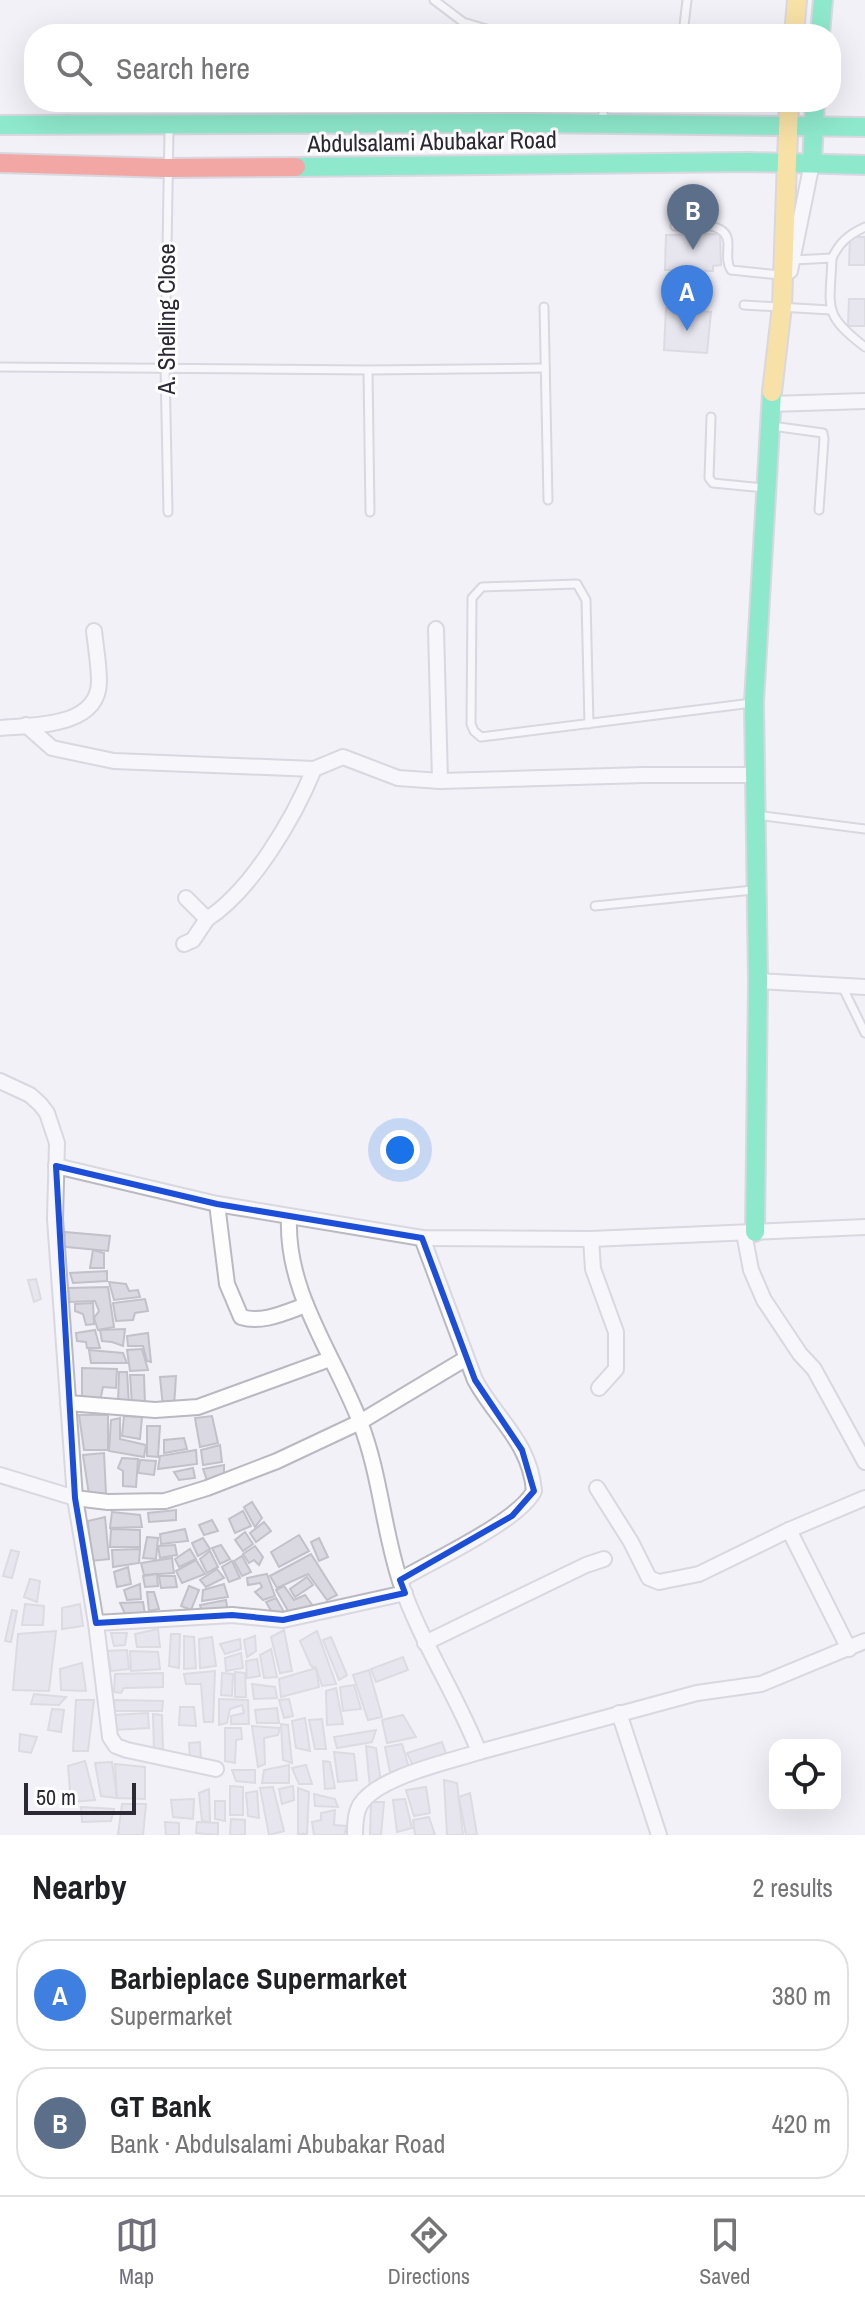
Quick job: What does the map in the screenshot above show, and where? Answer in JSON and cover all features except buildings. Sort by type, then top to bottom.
[{"type":"main road","points":[[795,24],[797,0]]},
{"type":"main road","points":[[821,24],[823,0]]},
{"type":"main road","points":[[750,1233],[758,981],[754,702],[771,404],[788,268],[789,112]]},
{"type":"main road","points":[[812,163],[814,112]]},
{"type":"main road","name":"Abdulsalami Abubakar Road","points":[[0,125],[865,127]]},
{"type":"main road","name":"Abdulsalami Abubakar Road","points":[[0,163],[167,168],[786,162],[865,165]]},
{"type":"street","points":[[788,268],[812,163]]},
{"type":"street","points":[[771,404],[865,401]]},
{"type":"street","points":[[436,629],[440,781]]},
{"type":"street","points":[[0,728],[60,721],[82,714],[93,702],[99,685],[94,631]]},
{"type":"street","points":[[26,725],[52,748],[114,761],[314,769],[343,757],[398,778],[440,781],[753,775]]},
{"type":"street","points":[[184,944],[193,940],[207,919],[220,911],[251,877],[302,799],[314,769]]},
{"type":"street","points":[[186,898],[207,919]]},
{"type":"street","points":[[758,981],[865,987]]},
{"type":"street","points":[[0,1081],[30,1095],[47,1113],[57,1143],[55,1219],[75,1498],[112,1742],[127,1750],[216,1769]]},
{"type":"street","points":[[56,1166],[217,1204],[422,1238],[591,1239],[865,1227]]},
{"type":"street","points":[[217,1204],[227,1284],[241,1317],[268,1318],[306,1305]]},
{"type":"street","points":[[289,1218],[292,1267],[306,1305],[360,1422],[379,1485],[387,1534],[402,1587],[425,1643],[479,1752]]},
{"type":"street","points":[[750,1233],[751,1270],[764,1300],[800,1354],[814,1369],[865,1462]]},
{"type":"street","points":[[96,1623],[232,1615],[283,1620],[402,1587],[512,1516],[530,1500],[534,1491],[522,1450],[508,1424],[483,1395],[465,1359],[422,1238]]},
{"type":"street","points":[[591,1239],[593,1269],[616,1332],[617,1346],[616,1369],[599,1388]]},
{"type":"street","points":[[68,1403],[155,1410],[198,1407],[330,1359]]},
{"type":"street","points":[[0,1475],[75,1498],[108,1502],[165,1501],[277,1461],[360,1422],[465,1359]]},
{"type":"street","points":[[597,1488],[631,1542],[649,1578],[659,1582],[699,1574],[789,1530],[865,1498]]},
{"type":"street","points":[[789,1530],[849,1649]]},
{"type":"street","points":[[425,1643],[604,1559]]},
{"type":"street","points":[[355,1835],[359,1806],[368,1795],[416,1772],[697,1693],[761,1684],[865,1641]]},
{"type":"street","points":[[619,1713],[659,1835]]},
{"type":"lane","points":[[434,0],[470,24]]},
{"type":"lane","points":[[684,24],[687,0]]},
{"type":"lane","points":[[603,112],[603,124]]},
{"type":"lane","name":"A. Shelling Close","points":[[168,512],[165,367],[169,126]]},
{"type":"lane","points":[[675,226],[716,226],[724,230],[728,237],[727,264],[731,270],[788,268],[832,258]]},
{"type":"lane","points":[[865,227],[840,243],[832,258],[830,310],[846,332],[865,347]]},
{"type":"lane","points":[[744,305],[830,310]]},
{"type":"lane","points":[[544,307],[548,500]]},
{"type":"lane","points":[[0,367],[545,368]]},
{"type":"lane","points":[[368,370],[370,512]]},
{"type":"lane","points":[[711,417],[709,478],[713,483],[767,489]]},
{"type":"lane","points":[[770,426],[823,433],[819,510]]},
{"type":"lane","points":[[589,724],[586,600],[577,584],[482,587],[475,592],[472,598],[471,724],[481,737],[589,724],[754,702]]},
{"type":"lane","points":[[754,815],[865,829]]},
{"type":"lane","points":[[595,906],[756,890]]},
{"type":"lane","points":[[842,986],[865,1033]]},
{"type":"highlighted area","points":[[56,1166],[217,1204],[422,1238],[475,1380],[522,1450],[534,1491],[512,1516],[400,1580],[405,1593],[283,1620],[232,1615],[96,1623],[75,1498]]},
{"type":"traffic: fast","points":[[821,24],[823,0]]},
{"type":"traffic: fast","points":[[812,163],[815,112]]},
{"type":"traffic: fast","points":[[0,125],[529,123],[865,127]]},
{"type":"traffic: fast","points":[[296,167],[748,162],[865,165]]},
{"type":"traffic: fast","points":[[755,1232],[758,981],[754,702],[772,392]]},
{"type":"traffic: slow","points":[[795,24],[797,0]]},
{"type":"traffic: slow","points":[[772,392],[782,306],[789,112]]},
{"type":"traffic: jam","points":[[0,163],[167,168],[296,167]]},
{"type":"place","name":"GT Bank","points":[[693,250]]},
{"type":"place","name":"Barbieplace Supermarket","points":[[687,331]]}]
